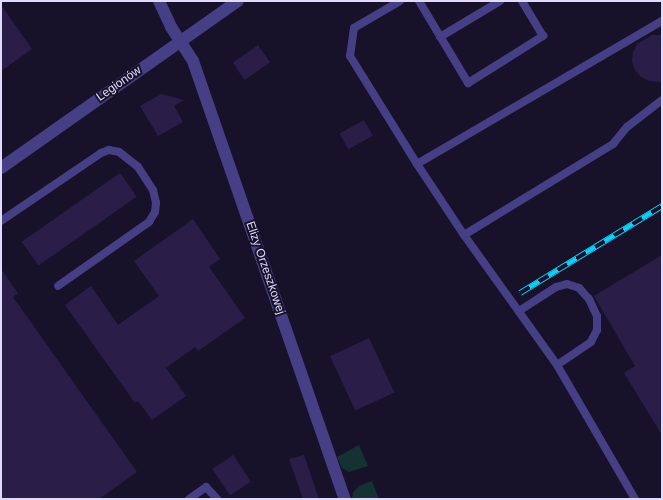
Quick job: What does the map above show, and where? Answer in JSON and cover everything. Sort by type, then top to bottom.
[{"type":"street","name":"Elizy Orzeszkowej","points":[[159,1],[179,42],[193,61],[344,499]]},
{"type":"street","name":"Legionów","points":[[1,168],[238,1]]},
{"type":"lane","points":[[400,1],[354,28],[350,56],[417,164],[464,235],[557,365],[635,499]]},
{"type":"lane","points":[[419,1],[468,83],[543,36],[522,1]]},
{"type":"lane","points":[[440,37],[500,1]]},
{"type":"lane","points":[[417,164],[662,20]]},
{"type":"lane","points":[[464,235],[613,144],[627,128],[662,100]]},
{"type":"lane","points":[[1,221],[101,153],[109,150],[119,152],[138,168],[153,190],[156,203],[155,212],[149,222],[58,286]]},
{"type":"lane","points":[[518,312],[556,287],[567,284],[579,288],[589,299],[597,316],[597,330],[591,342],[557,365]]},
{"type":"lane","points":[[189,499],[206,488],[216,499]]},
{"type":"green space","points":[[359,445],[368,466],[349,472],[342,468],[337,457]]},
{"type":"green space","points":[[372,481],[379,499],[352,499],[353,493],[359,486]]},
{"type":"building","points":[[1,5],[32,49],[1,71]]},
{"type":"building","points":[[652,35],[662,35],[662,82],[649,81],[641,77],[635,70],[632,61],[633,52],[637,44]]},
{"type":"building","points":[[258,45],[270,62],[245,80],[233,63]]},
{"type":"building","points":[[161,94],[184,100],[174,106],[183,122],[158,136],[140,106]]},
{"type":"building","points":[[364,120],[373,136],[348,149],[340,134]]},
{"type":"building","points":[[120,173],[137,197],[38,266],[22,242]]},
{"type":"building","points":[[193,219],[220,259],[209,267],[245,318],[198,351],[195,347],[166,368],[186,396],[152,420],[138,401],[135,403],[65,305],[91,286],[118,325],[159,296],[134,261]]},
{"type":"building","points":[[662,255],[662,435],[624,373],[635,366],[594,296]]},
{"type":"building","points":[[1,269],[18,293],[13,297],[137,472],[99,499],[1,499]]},
{"type":"building","points":[[369,338],[394,392],[355,411],[330,356]]},
{"type":"building","points":[[233,455],[251,482],[230,496],[212,469]]},
{"type":"building","points":[[304,455],[319,499],[303,499],[289,459]]},
{"type":"railway","points":[[520,293],[662,206]]}]
